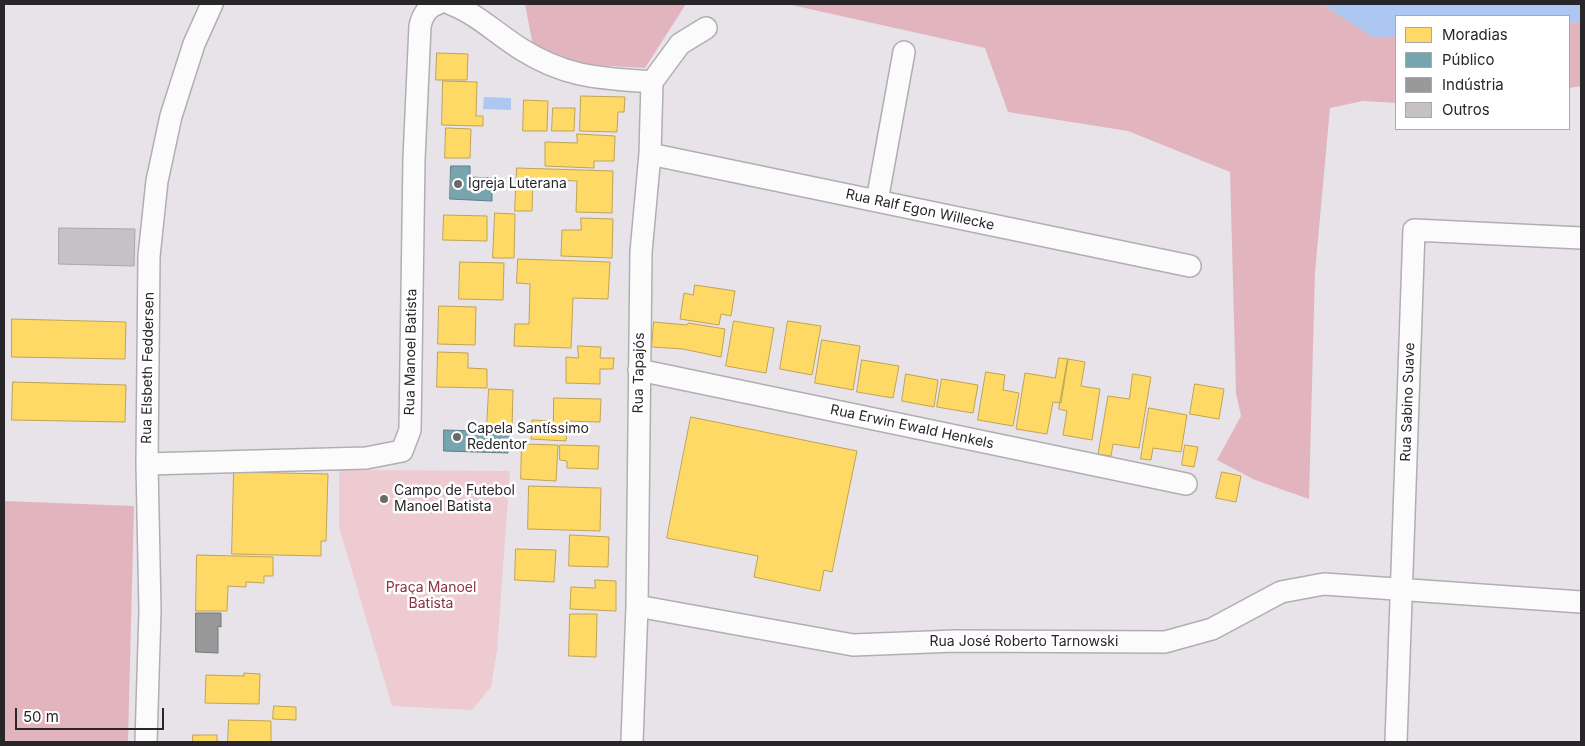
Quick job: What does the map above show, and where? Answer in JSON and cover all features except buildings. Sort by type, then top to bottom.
[{"type":"street","name":"Rua Elsbeth Feddersen","points":[[146,742],[150,611],[147,464],[149,256],[157,181],[171,116],[194,44],[212,4]]},
{"type":"street","name":"Rua Manoel Batista","points":[[147,464],[366,458],[402,451],[410,430],[414,159],[420,26],[422,16],[434,4],[437,4]]},
{"type":"street","points":[[451,4],[470,11],[522,49],[552,66],[586,77],[652,82],[680,44],[706,28]]},
{"type":"street","points":[[877,201],[904,52]]},
{"type":"street","name":"Rua Tapajós","points":[[632,742],[637,606],[641,252],[650,154],[652,82]]},
{"type":"street","name":"Rua Ralf Egon Willecke","points":[[650,154],[1190,266]]},
{"type":"street","name":"Rua Sabino Suave","points":[[1396,742],[1414,230],[1581,238]]},
{"type":"street","name":"Rua Erwin Ewald Henkels","points":[[639,370],[1186,484]]},
{"type":"street","name":"Rua José Roberto Tarnowski","points":[[637,606],[853,645],[955,641],[1165,642],[1212,629],[1281,592],[1324,584],[1581,602]]},
{"type":"green space","name":"Praça Manoel Batista","points":[[339,470],[510,471],[497,650],[491,687],[472,710],[392,706],[339,527]]},
{"type":"shaded area","points":[[525,4],[686,4],[645,68],[559,63],[533,46]]},
{"type":"shaded area","points":[[787,4],[1322,4],[1374,37],[1395,36],[1395,103],[1363,101],[1330,108],[1315,272],[1309,499],[1255,480],[1217,460],[1241,416],[1236,393],[1230,172],[1128,131],[1008,112],[985,48]]},
{"type":"shaded area","points":[[1581,22],[1581,86],[1570,88],[1570,23]]},
{"type":"shaded area","points":[[4,501],[134,506],[128,742],[4,742]]},
{"type":"water","points":[[1322,4],[1581,4],[1581,22],[1570,23],[1570,15],[1395,15],[1395,36],[1374,38]]},
{"type":"water","points":[[484,97],[511,98],[511,110],[483,109]]},
{"type":"place","name":"Igreja Luterana","points":[[458,184]]},
{"type":"place","name":"Capela Santíssimo Redentor","points":[[457,437]]},
{"type":"place","name":"Campo de Futebol Manoel Batista","points":[[384,499]]}]
